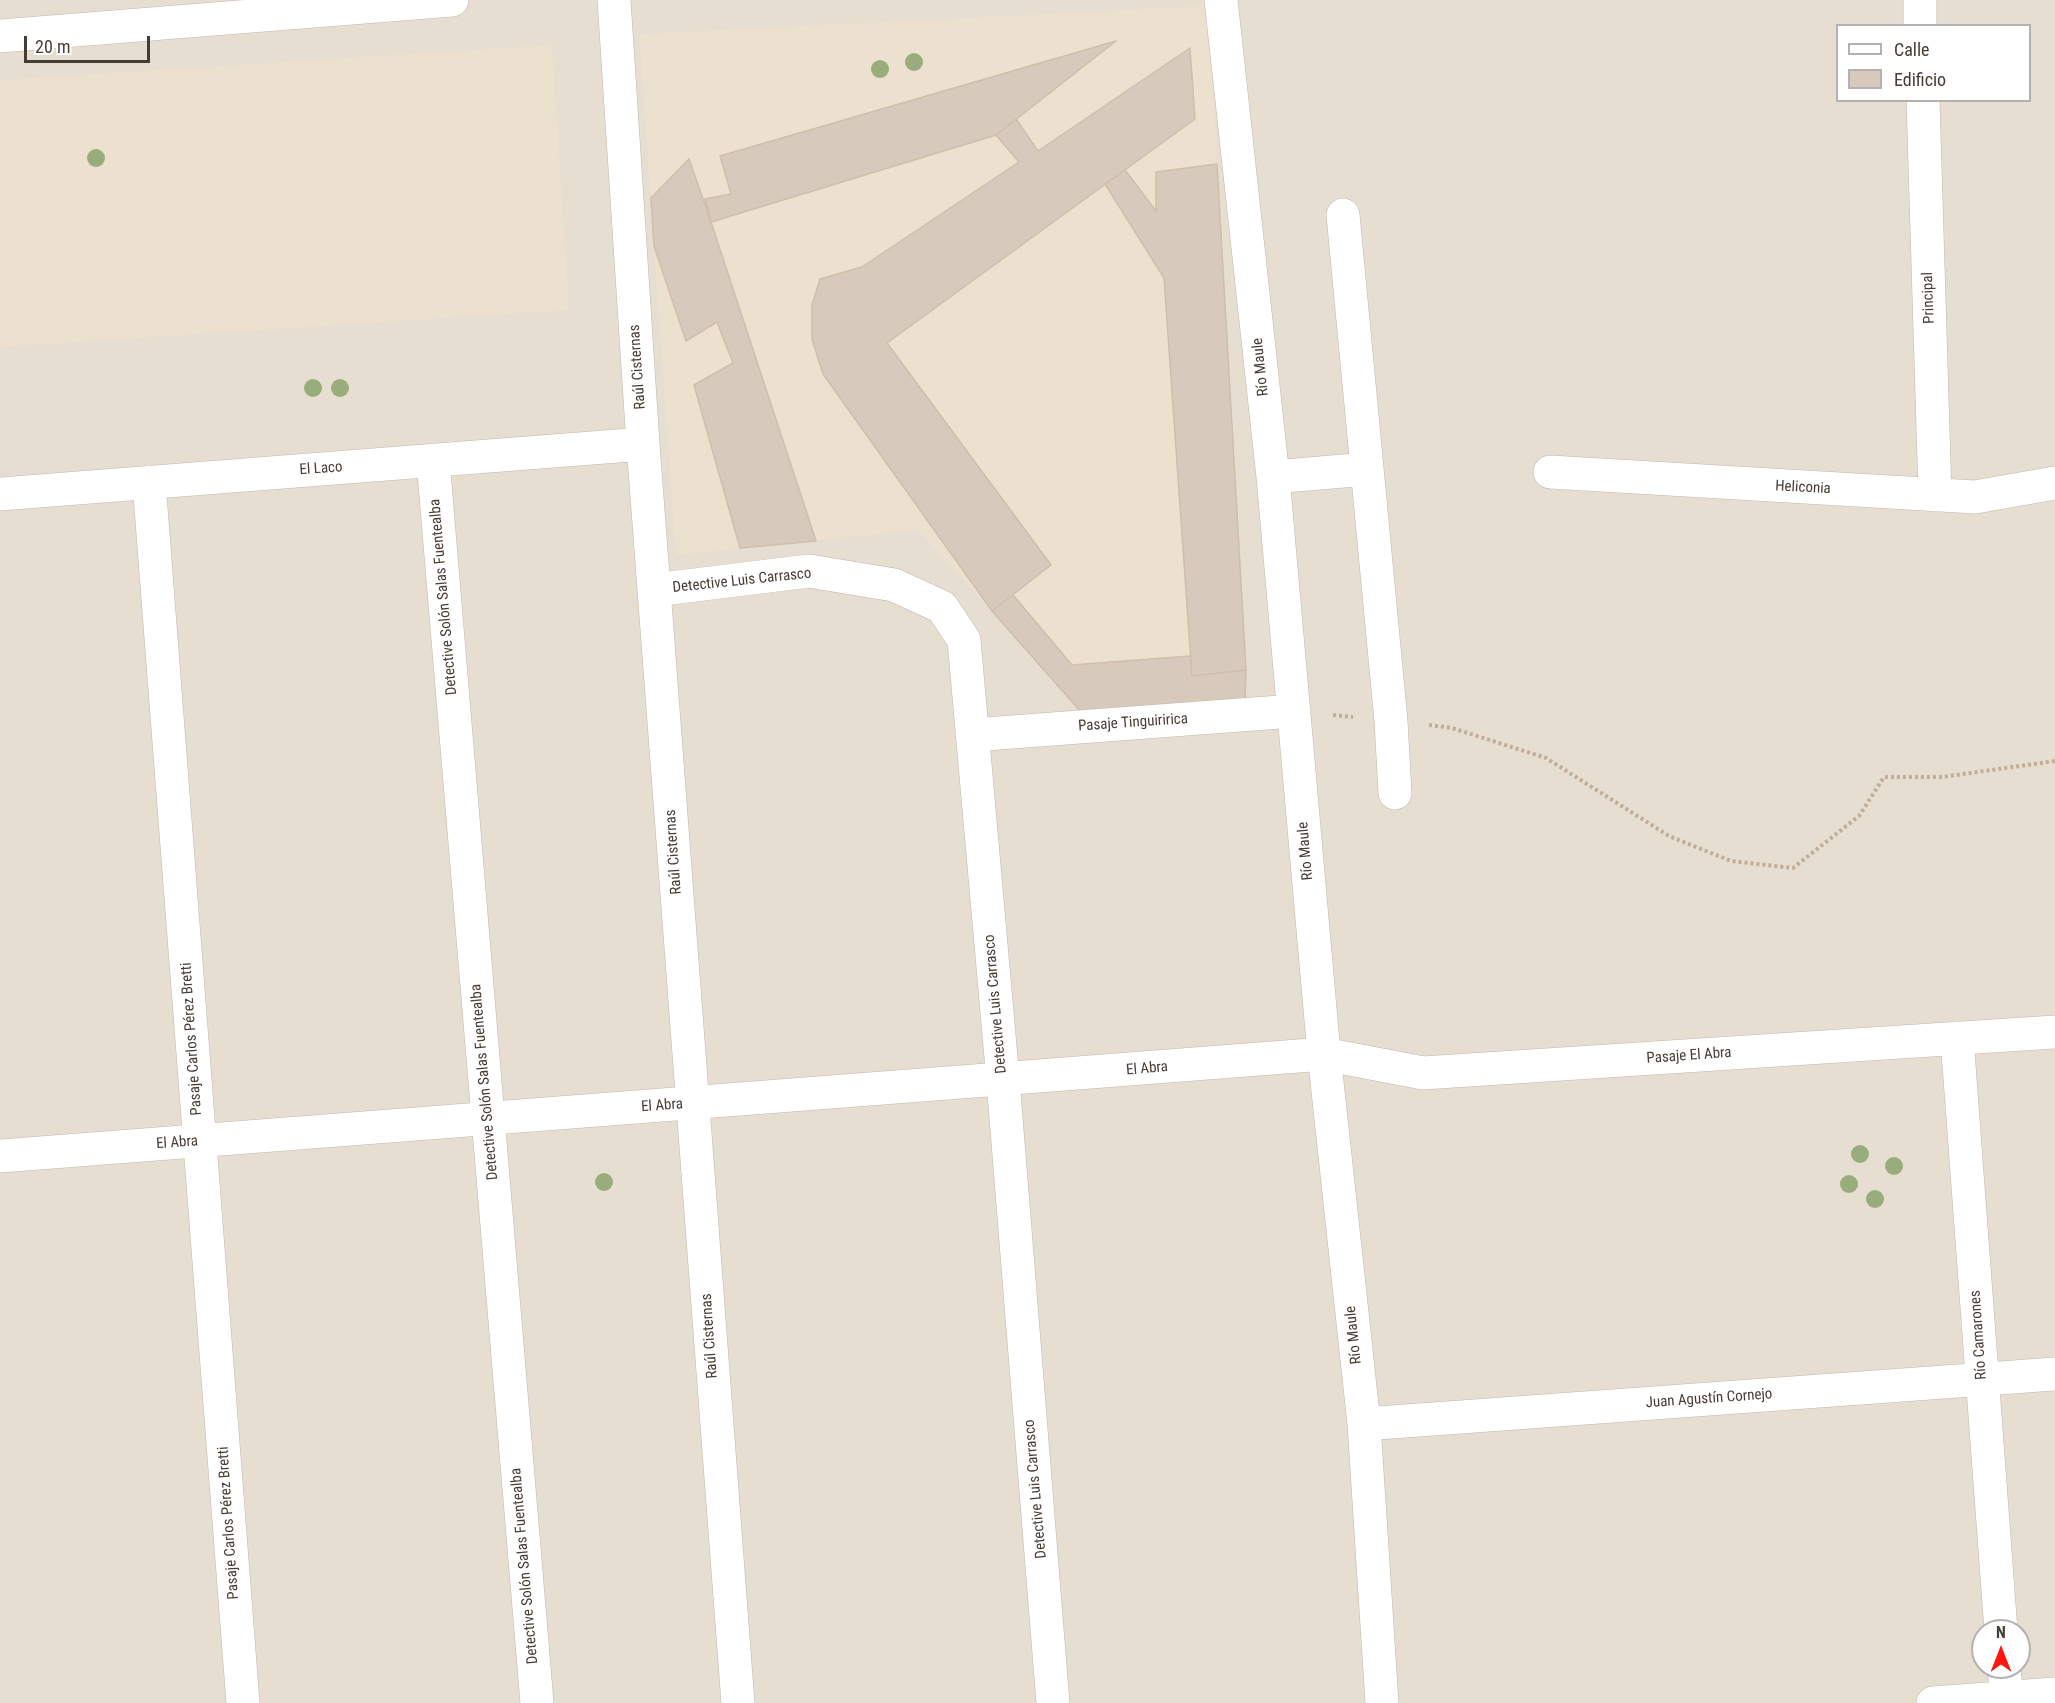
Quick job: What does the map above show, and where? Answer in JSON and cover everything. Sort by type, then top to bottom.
[{"type":"street","points":[[0,36],[180,11],[452,0]]},
{"type":"street","name":"Raúl Cisternas","points":[[614,0],[643,444],[738,1703]]},
{"type":"street","name":"Río Maule","points":[[1221,0],[1273,477],[1324,1054],[1364,1424],[1382,1703]]},
{"type":"street","points":[[1920,0],[1920,24]]},
{"type":"street","name":"Principal","points":[[1923,102],[1935,495]]},
{"type":"street","points":[[1343,215],[1391,721],[1395,793]]},
{"type":"street","name":"El Laco","points":[[0,494],[643,444]]},
{"type":"street","name":"Detective Solón Salas Fuentealba","points":[[433,460],[537,1703]]},
{"type":"street","points":[[1273,477],[1367,470]]},
{"type":"street","name":"Heliconia","points":[[1550,472],[1975,497],[2055,483]]},
{"type":"street","name":"Pasaje Carlos Pérez Bretti","points":[[149,482],[243,1703]]},
{"type":"street","name":"Detective Luis Carrasco","points":[[654,591],[809,571],[894,585],[942,607],[964,640],[1003,1080],[1053,1703]]},
{"type":"street","name":"Pasaje Tinguiririca","points":[[972,735],[1294,711]]},
{"type":"street","name":"Pasaje El Abra","points":[[1324,1054],[1423,1073],[2055,1032]]},
{"type":"street","name":"Río Camarones","points":[[1957,1038],[2000,1619]]},
{"type":"street","name":"El Abra","points":[[0,1156],[1324,1054]]},
{"type":"street","name":"Juan Agustín Cornejo","points":[[1364,1424],[2055,1374]]},
{"type":"street","points":[[1933,1703],[2006,1689],[2055,1694]]},
{"type":"path","points":[[1294,711],[1452,728],[1546,758],[1669,836],[1731,861],[1793,868],[1858,816],[1884,777],[1942,777],[2055,761]]},
{"type":"shaded area","points":[[0,0],[2055,0],[2055,1703],[0,1703]]},
{"type":"shaded area","points":[[1208,6],[1246,670],[1245,700],[1081,712],[918,530],[676,555],[639,34]]},
{"type":"shaded area","points":[[552,45],[569,310],[0,347],[0,80]]},
{"type":"building","points":[[1116,41],[996,135],[711,222],[705,199],[731,194],[720,156]]},
{"type":"building","points":[[1190,48],[1195,119],[887,343],[1051,565],[992,611],[823,374],[812,339],[812,305],[820,279],[862,267],[1019,162],[996,135],[1016,119],[1038,151]]},
{"type":"building","points":[[689,159],[816,541],[740,548],[694,385],[733,363],[717,322],[686,341],[654,246],[651,198]]},
{"type":"building","points":[[1217,164],[1246,670],[1192,676],[1164,278],[1105,184],[1125,170],[1156,211],[1156,172]]},
{"type":"building","points":[[1013,595],[1072,665],[1190,656],[1192,676],[1246,670],[1245,700],[1081,712],[992,611]]}]
